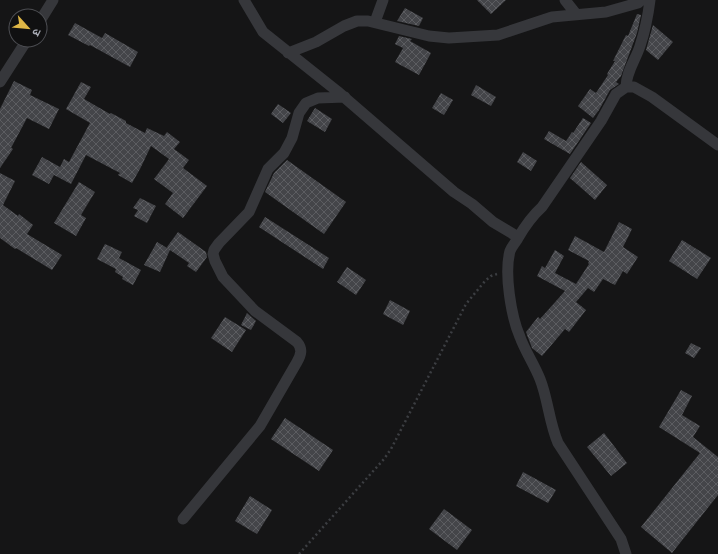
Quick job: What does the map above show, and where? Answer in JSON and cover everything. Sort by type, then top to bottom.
[{"type":"street","points":[[244,0],[263,32],[345,97],[454,192],[472,204],[493,222],[518,237]]},
{"type":"street","points":[[375,22],[383,0]]},
{"type":"street","points":[[565,0],[576,14]]},
{"type":"street","points":[[288,53],[316,42],[344,26],[357,21],[375,22],[429,36],[449,38],[498,35],[552,17],[606,12],[638,3],[641,0]]},
{"type":"street","points":[[626,87],[626,78],[640,47],[647,25],[650,0]]},
{"type":"street","points":[[0,82],[23,48]]},
{"type":"street","points":[[626,554],[621,539],[558,443],[540,378],[519,336],[509,294],[507,265],[511,249],[524,226],[542,207],[601,121],[616,94],[626,87],[634,87],[652,98],[718,145]]},
{"type":"street","points":[[183,519],[260,426],[301,355],[302,350],[297,342],[255,311],[223,277],[215,261],[213,254],[214,250],[218,243],[249,212],[268,169],[284,153],[292,138],[299,113],[306,103],[318,98],[345,97]]},
{"type":"path","points":[[299,554],[384,459],[391,449],[466,304],[485,281],[491,276],[501,273],[507,265]]},
{"type":"building","points":[[477,0],[506,0],[491,14]]},
{"type":"building","points":[[405,8],[423,18],[419,26],[397,21]]},
{"type":"building","points":[[637,14],[641,15],[637,33],[621,76],[616,82],[619,84],[610,90],[593,118],[578,106],[590,89],[596,93],[608,75],[607,74],[615,61],[613,61],[626,35],[628,36]]},
{"type":"building","points":[[75,23],[102,38],[105,33],[138,52],[130,67],[90,45],[89,46],[68,35]]},
{"type":"building","points":[[653,25],[673,42],[658,60],[646,50]]},
{"type":"building","points":[[399,36],[412,39],[410,41],[431,53],[419,75],[395,62],[403,48],[395,44]]},
{"type":"building","points":[[14,81],[32,90],[30,95],[59,109],[49,129],[27,118],[11,148],[13,149],[0,168],[0,109]]},
{"type":"building","points":[[81,82],[91,87],[84,99],[110,114],[111,113],[126,121],[126,123],[145,133],[147,128],[164,136],[167,132],[180,142],[174,149],[189,160],[183,168],[207,186],[183,218],[165,204],[173,193],[154,179],[169,159],[151,146],[132,183],[118,175],[120,173],[86,155],[71,184],[54,175],[49,184],[32,175],[42,157],[60,167],[64,159],[69,162],[90,123],[66,109]]},
{"type":"building","points":[[476,85],[496,97],[491,106],[471,95]]},
{"type":"building","points":[[441,93],[453,100],[444,115],[432,108]]},
{"type":"building","points":[[278,104],[291,113],[283,123],[271,114]]},
{"type":"building","points":[[315,108],[332,119],[325,132],[307,121]]},
{"type":"building","points":[[583,118],[591,123],[570,154],[544,139],[549,131],[566,141]]},
{"type":"building","points":[[523,152],[537,161],[531,171],[517,162]]},
{"type":"building","points":[[287,160],[346,202],[324,234],[265,192],[274,173]]},
{"type":"building","points":[[581,162],[607,185],[595,200],[570,178]]},
{"type":"building","points":[[0,173],[15,181],[3,205],[18,216],[19,214],[33,225],[27,234],[62,255],[52,270],[16,248],[15,249],[0,238]]},
{"type":"building","points":[[79,182],[95,192],[81,215],[86,218],[76,236],[54,223]]},
{"type":"building","points":[[140,198],[156,206],[147,223],[134,216],[138,210],[133,208]]},
{"type":"building","points":[[265,217],[329,258],[323,269],[259,227]]},
{"type":"building","points":[[619,222],[632,229],[623,247],[638,257],[627,274],[623,271],[615,285],[603,279],[594,292],[588,288],[576,302],[586,310],[569,332],[565,329],[542,356],[532,348],[526,332],[538,317],[540,319],[565,291],[537,276],[542,266],[545,268],[555,250],[564,256],[555,273],[576,284],[589,264],[589,261],[568,250],[575,236],[604,252]]},
{"type":"building","points":[[178,232],[206,252],[207,257],[196,272],[187,266],[189,263],[170,250],[160,272],[144,265],[157,242],[169,249],[167,247]]},
{"type":"building","points":[[682,240],[711,258],[697,279],[669,261]]},
{"type":"building","points":[[105,244],[122,252],[119,258],[141,270],[133,285],[122,279],[123,277],[115,272],[116,269],[97,259]]},
{"type":"building","points":[[347,267],[366,280],[356,295],[337,282]]},
{"type":"building","points":[[390,300],[410,311],[403,325],[383,314]]},
{"type":"building","points":[[247,313],[256,321],[251,330],[241,325]]},
{"type":"building","points":[[225,317],[246,330],[232,352],[211,338]]},
{"type":"building","points":[[691,343],[701,348],[694,358],[685,353]]},
{"type":"building","points":[[681,390],[692,396],[682,415],[700,426],[693,437],[718,457],[718,495],[672,553],[641,527],[700,453],[659,427]]},
{"type":"building","points":[[285,418],[333,450],[319,471],[271,439]]},
{"type":"building","points":[[604,433],[627,463],[611,476],[587,447]]},
{"type":"building","points":[[523,472],[556,490],[548,503],[516,486]]},
{"type":"building","points":[[250,496],[272,510],[257,534],[235,521]]},
{"type":"building","points":[[444,509],[472,530],[457,550],[429,529]]}]
